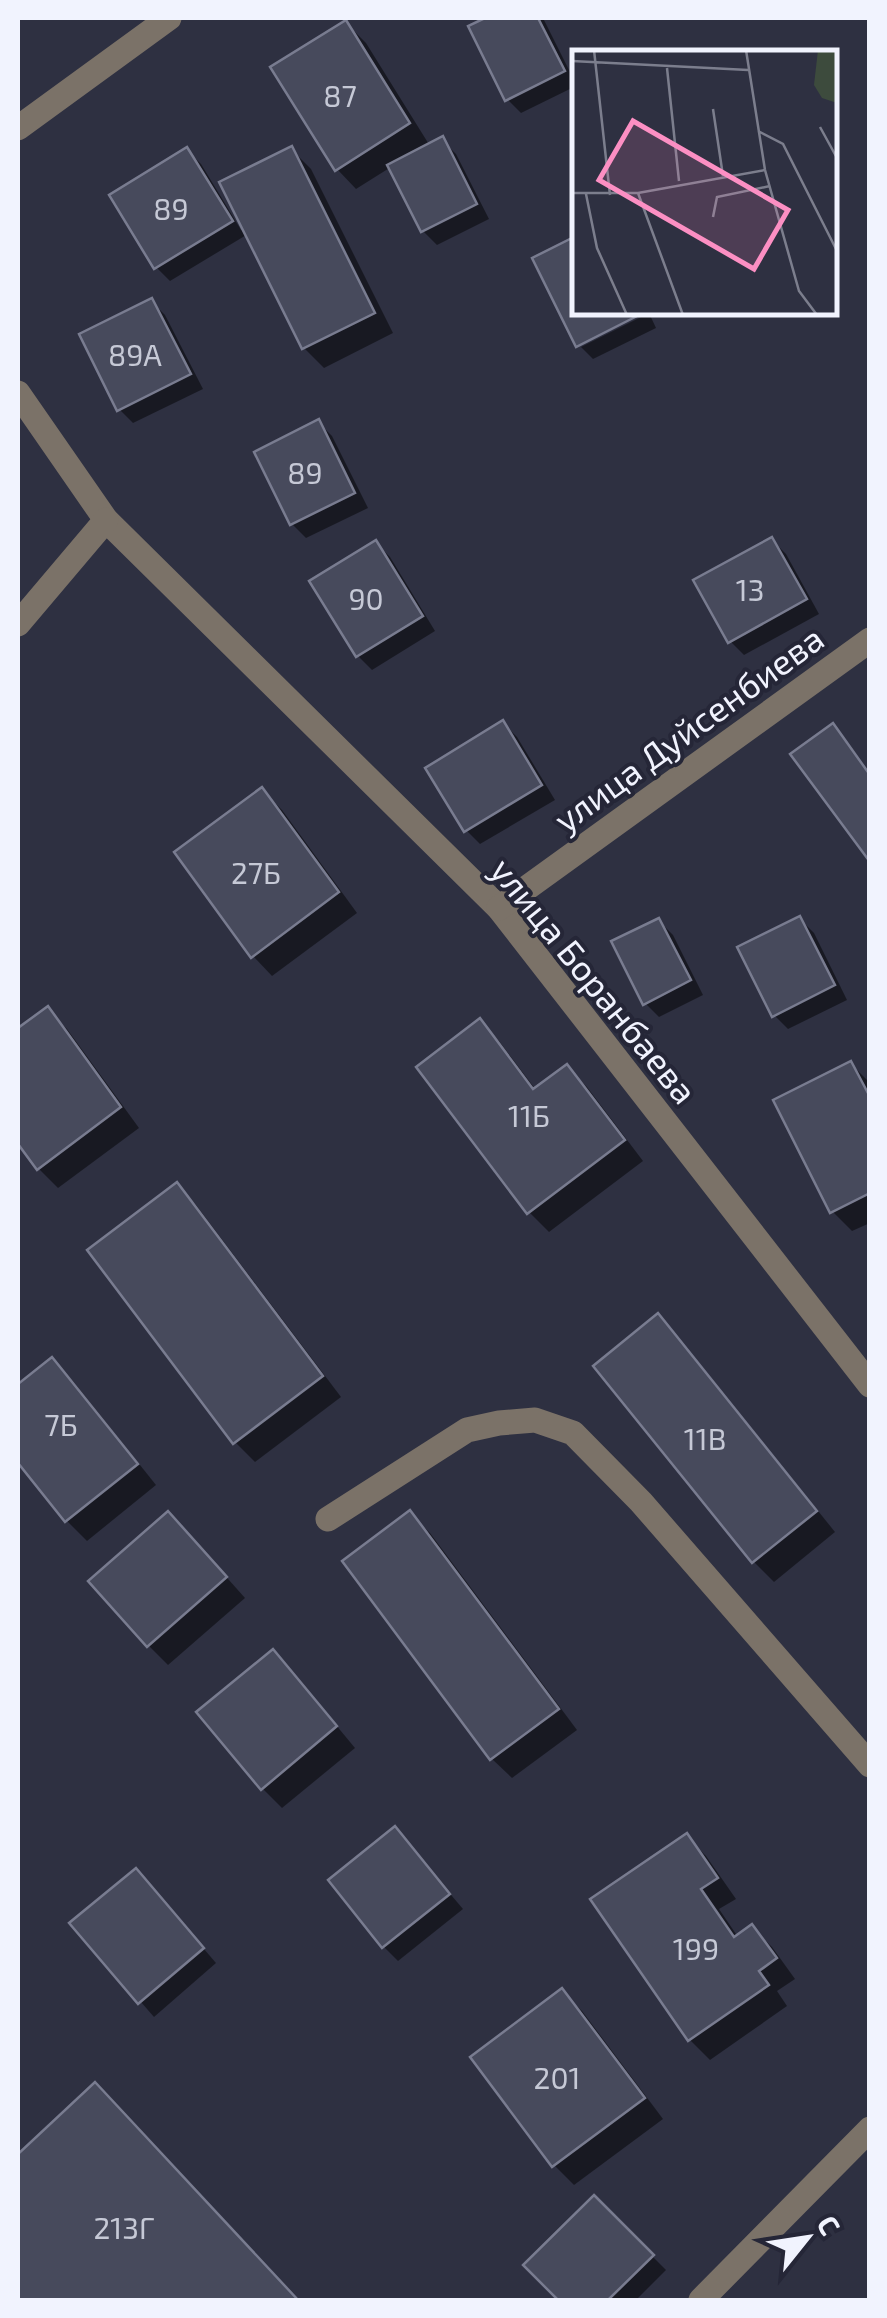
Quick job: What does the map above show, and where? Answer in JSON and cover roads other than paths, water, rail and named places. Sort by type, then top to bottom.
[{"type":"street","points":[[18,128],[168,18]]},
{"type":"street","name":"улица Боранбаева","points":[[18,392],[106,520],[499,908],[859,1351],[870,1386]]},
{"type":"street","points":[[18,624],[106,520]]},
{"type":"street","name":"улица Дуйсенбиева","points":[[499,908],[870,640]]},
{"type":"street","points":[[328,1519],[467,1430],[534,1420],[573,1434],[641,1502],[870,1765]]},
{"type":"street","points":[[701,2300],[870,2128]]}]
